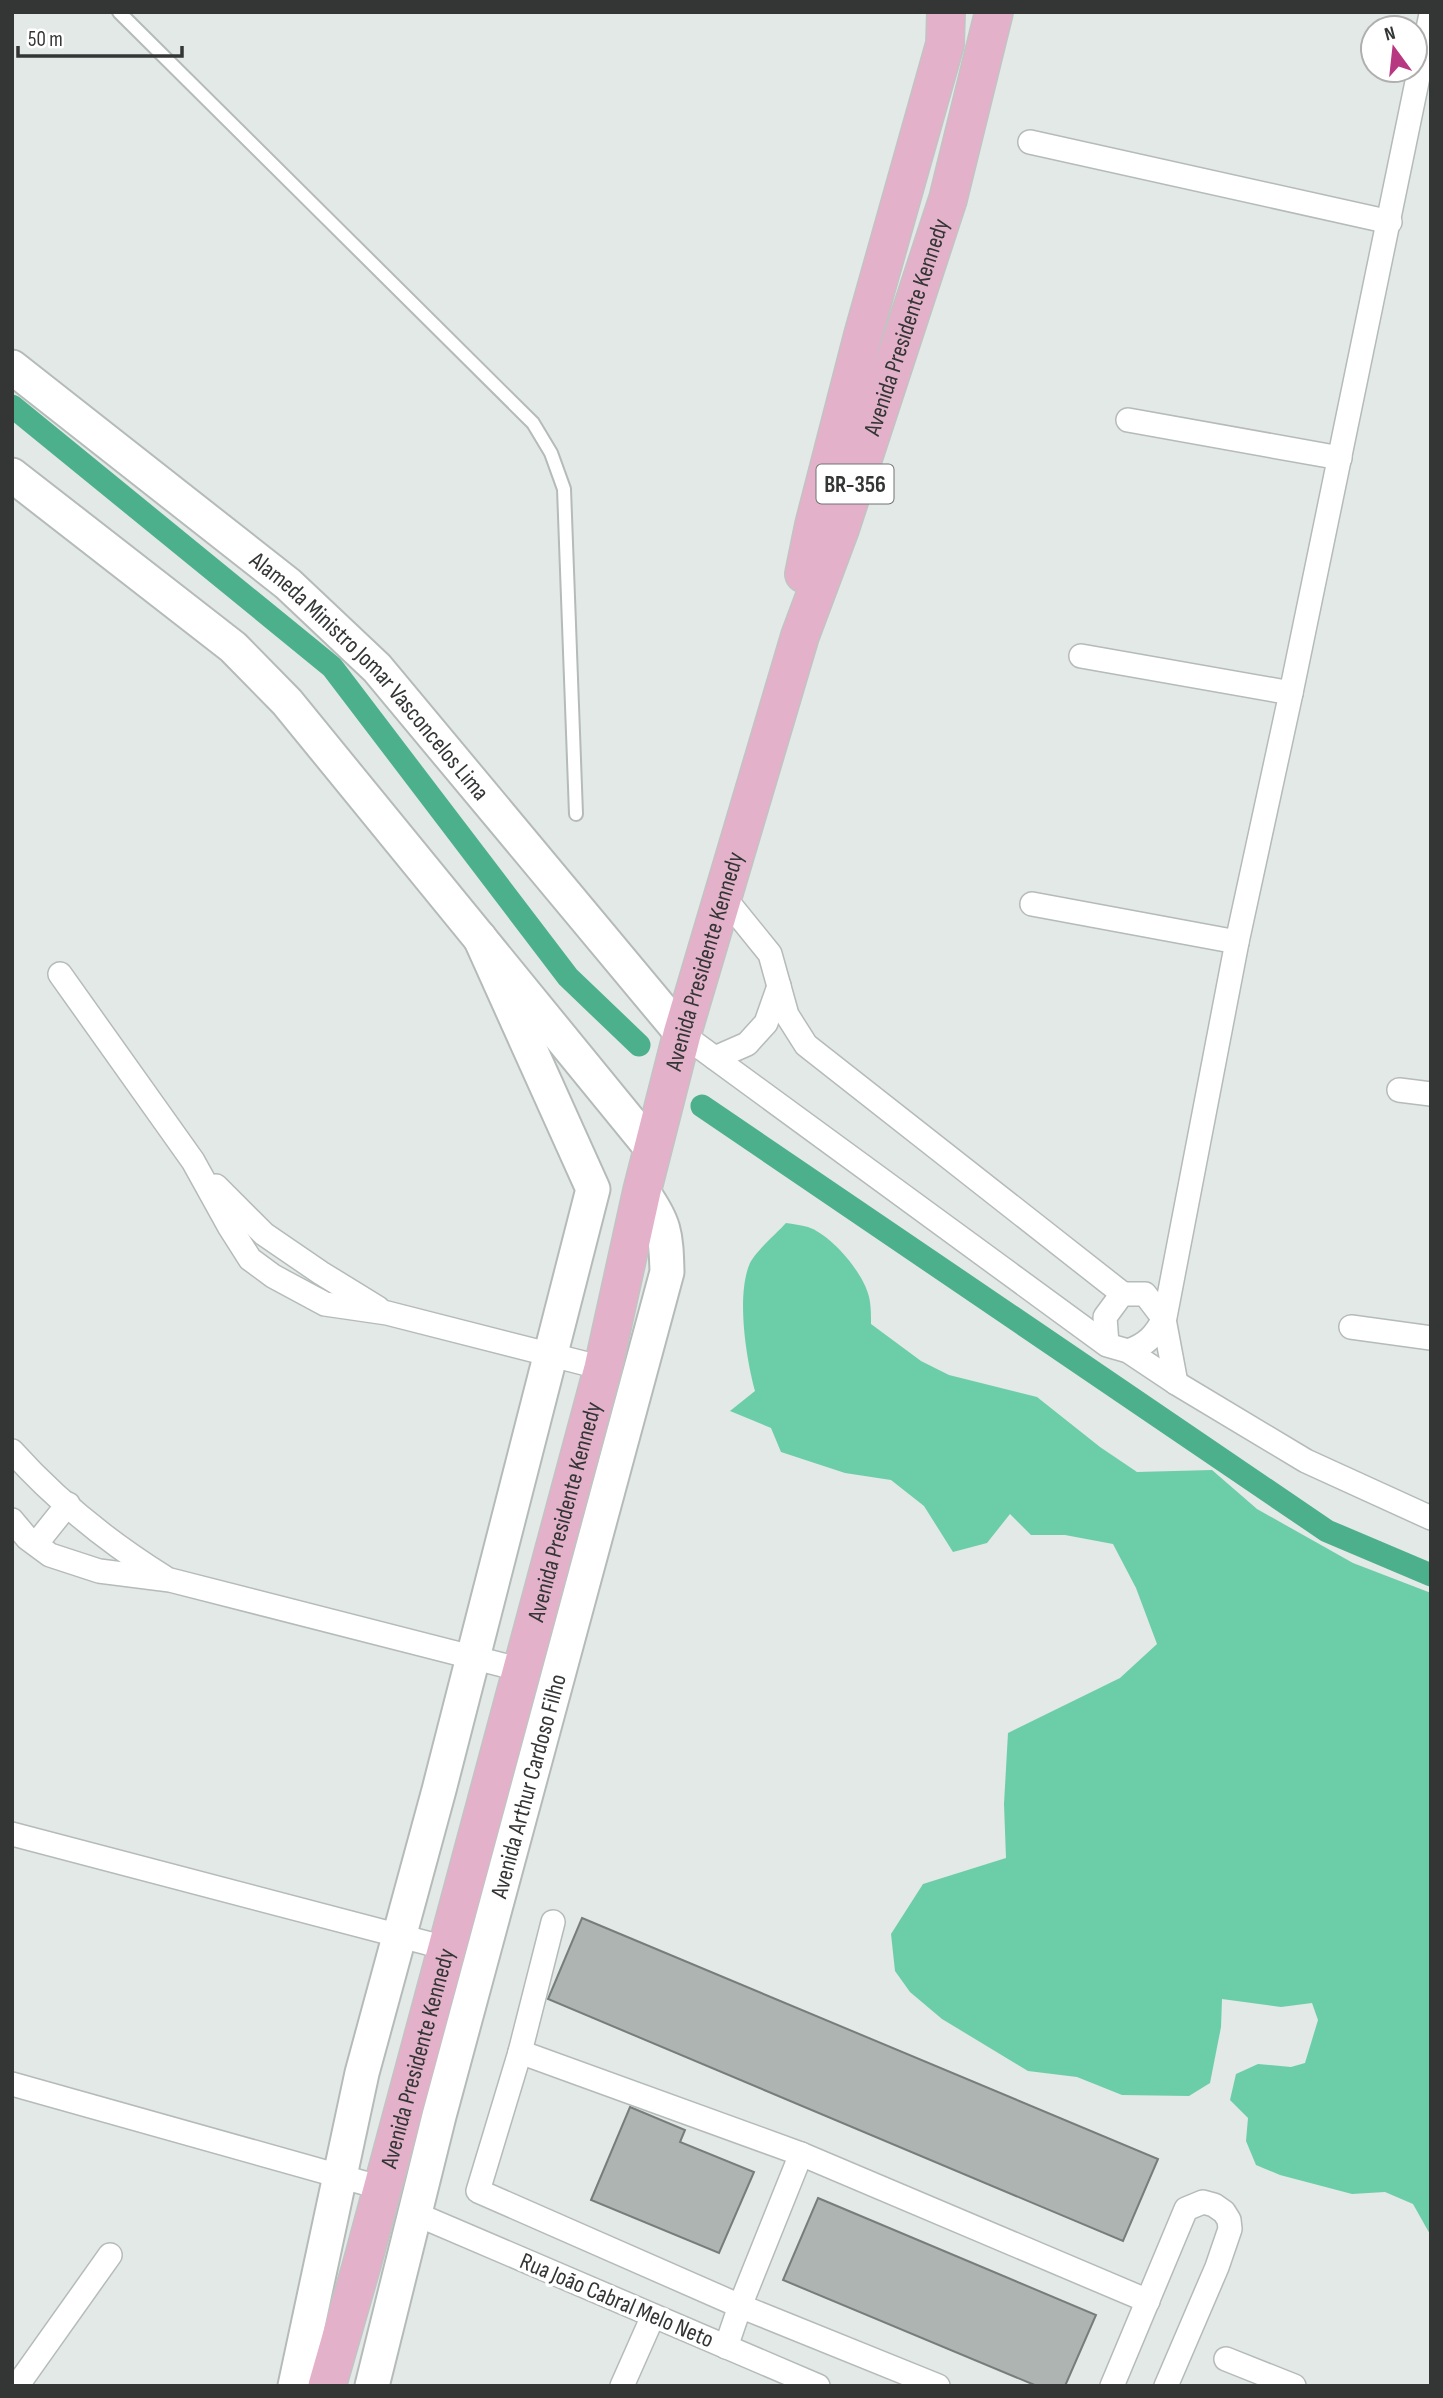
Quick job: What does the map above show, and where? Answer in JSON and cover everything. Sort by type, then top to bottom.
[{"type":"main road","name":"Avenida Presidente Kennedy","points":[[800,636],[805,571],[814,525],[863,335],[945,44],[946,12]]},
{"type":"main road","name":"Avenida Presidente Kennedy","points":[[327,2386],[603,1368],[642,1191],[682,1034],[800,636],[836,540],[948,199],[994,12]]},
{"type":"main road","name":"Alameda Ministro Jomar Vasconcelos Lima","points":[[12,367],[288,584],[368,659],[682,1034]]},
{"type":"main road","points":[[12,475],[233,648],[287,702],[652,1149]]},
{"type":"main road","name":"Avenida Presidente Kennedy","points":[[295,2386],[362,2073],[473,1658],[593,1189],[480,938]]},
{"type":"main road","name":"Avenida Arthur Cardoso Filho","points":[[372,2386],[439,2116],[667,1272],[666,1237],[659,1216],[642,1191]]},
{"type":"street","points":[[1114,1347],[1143,1346],[1155,1336],[1164,1319],[1237,942],[1390,222],[1431,14]]},
{"type":"street","points":[[1030,142],[1390,222]]},
{"type":"street","points":[[1128,420],[1340,458]]},
{"type":"street","points":[[1081,656],[1291,693]]},
{"type":"street","points":[[723,896],[770,954],[787,1015],[806,1045],[1164,1319],[1176,1383]]},
{"type":"street","points":[[1032,904],[1237,942]]},
{"type":"street","points":[[60,974],[193,1161],[250,1259],[273,1276],[324,1304],[387,1313],[603,1368]]},
{"type":"street","points":[[715,1058],[747,1044],[766,1023],[779,986]]},
{"type":"street","points":[[682,1034],[1114,1347],[1306,1461],[1431,1518]]},
{"type":"street","points":[[1399,1090],[1431,1094]]},
{"type":"street","points":[[1114,1347],[1105,1317],[1175,1268]]},
{"type":"street","points":[[1351,1327],[1431,1338]]},
{"type":"street","points":[[12,1451],[97,1531],[170,1580]]},
{"type":"street","points":[[36,1544],[68,1504]]},
{"type":"street","points":[[12,1520],[27,1538],[50,1555],[99,1571],[170,1580],[522,1670]]},
{"type":"street","points":[[12,1834],[446,1948]]},
{"type":"street","points":[[553,1923],[520,2052],[478,2191],[740,2306],[937,2386]]},
{"type":"street","points":[[520,2052],[802,2154],[1148,2301]]},
{"type":"street","points":[[12,2084],[382,2188]]},
{"type":"street","points":[[404,2108],[439,2116]]},
{"type":"street","points":[[726,2347],[802,2154]]},
{"type":"street","points":[[1112,2386],[1186,2209],[1203,2202],[1224,2212],[1229,2220],[1230,2230],[1166,2386]]},
{"type":"street","name":"Rua João Cabral Melo Neto","points":[[416,2214],[818,2386]]},
{"type":"street","points":[[17,2386],[110,2255]]},
{"type":"street","points":[[362,2264],[399,2273]]},
{"type":"street","points":[[622,2386],[653,2316]]},
{"type":"street","points":[[1226,2359],[1294,2386]]},
{"type":"lane","points":[[118,12],[533,423],[551,453],[564,489],[576,814]]},
{"type":"green space","points":[[786,1223],[817,1231],[837,1247],[862,1280],[870,1305],[871,1324],[921,1361],[949,1375],[1037,1397],[1100,1447],[1137,1472],[1212,1470],[1257,1509],[1353,1563],[1431,1593],[1431,2236],[1413,2204],[1385,2192],[1352,2194],[1280,2175],[1256,2165],[1246,2141],[1248,2118],[1230,2100],[1236,2074],[1258,2064],[1291,2067],[1305,2063],[1318,2020],[1312,2003],[1281,2007],[1222,1999],[1221,2027],[1210,2083],[1189,2096],[1122,2095],[1077,2077],[1028,2071],[942,2019],[910,1992],[895,1971],[891,1934],[923,1884],[1006,1858],[1004,1804],[1008,1733],[1120,1678],[1157,1644],[1136,1588],[1113,1544],[1065,1535],[1031,1535],[1010,1514],[987,1543],[953,1552],[924,1506],[891,1480],[845,1473],[781,1452],[771,1428],[730,1411],[755,1391],[744,1327],[746,1276],[753,1258]]},
{"type":"building","points":[[582,1918],[1158,2159],[1123,2241],[548,1999]]},
{"type":"building","points":[[630,2107],[685,2130],[680,2142],[754,2172],[719,2253],[591,2200]]},
{"type":"building","points":[[818,2198],[1096,2315],[1065,2386],[1037,2386],[783,2280]]},
{"type":"waterway","points":[[12,406],[332,667],[568,977],[639,1045]]},
{"type":"waterway","points":[[702,1106],[1327,1531],[1431,1575]]}]
